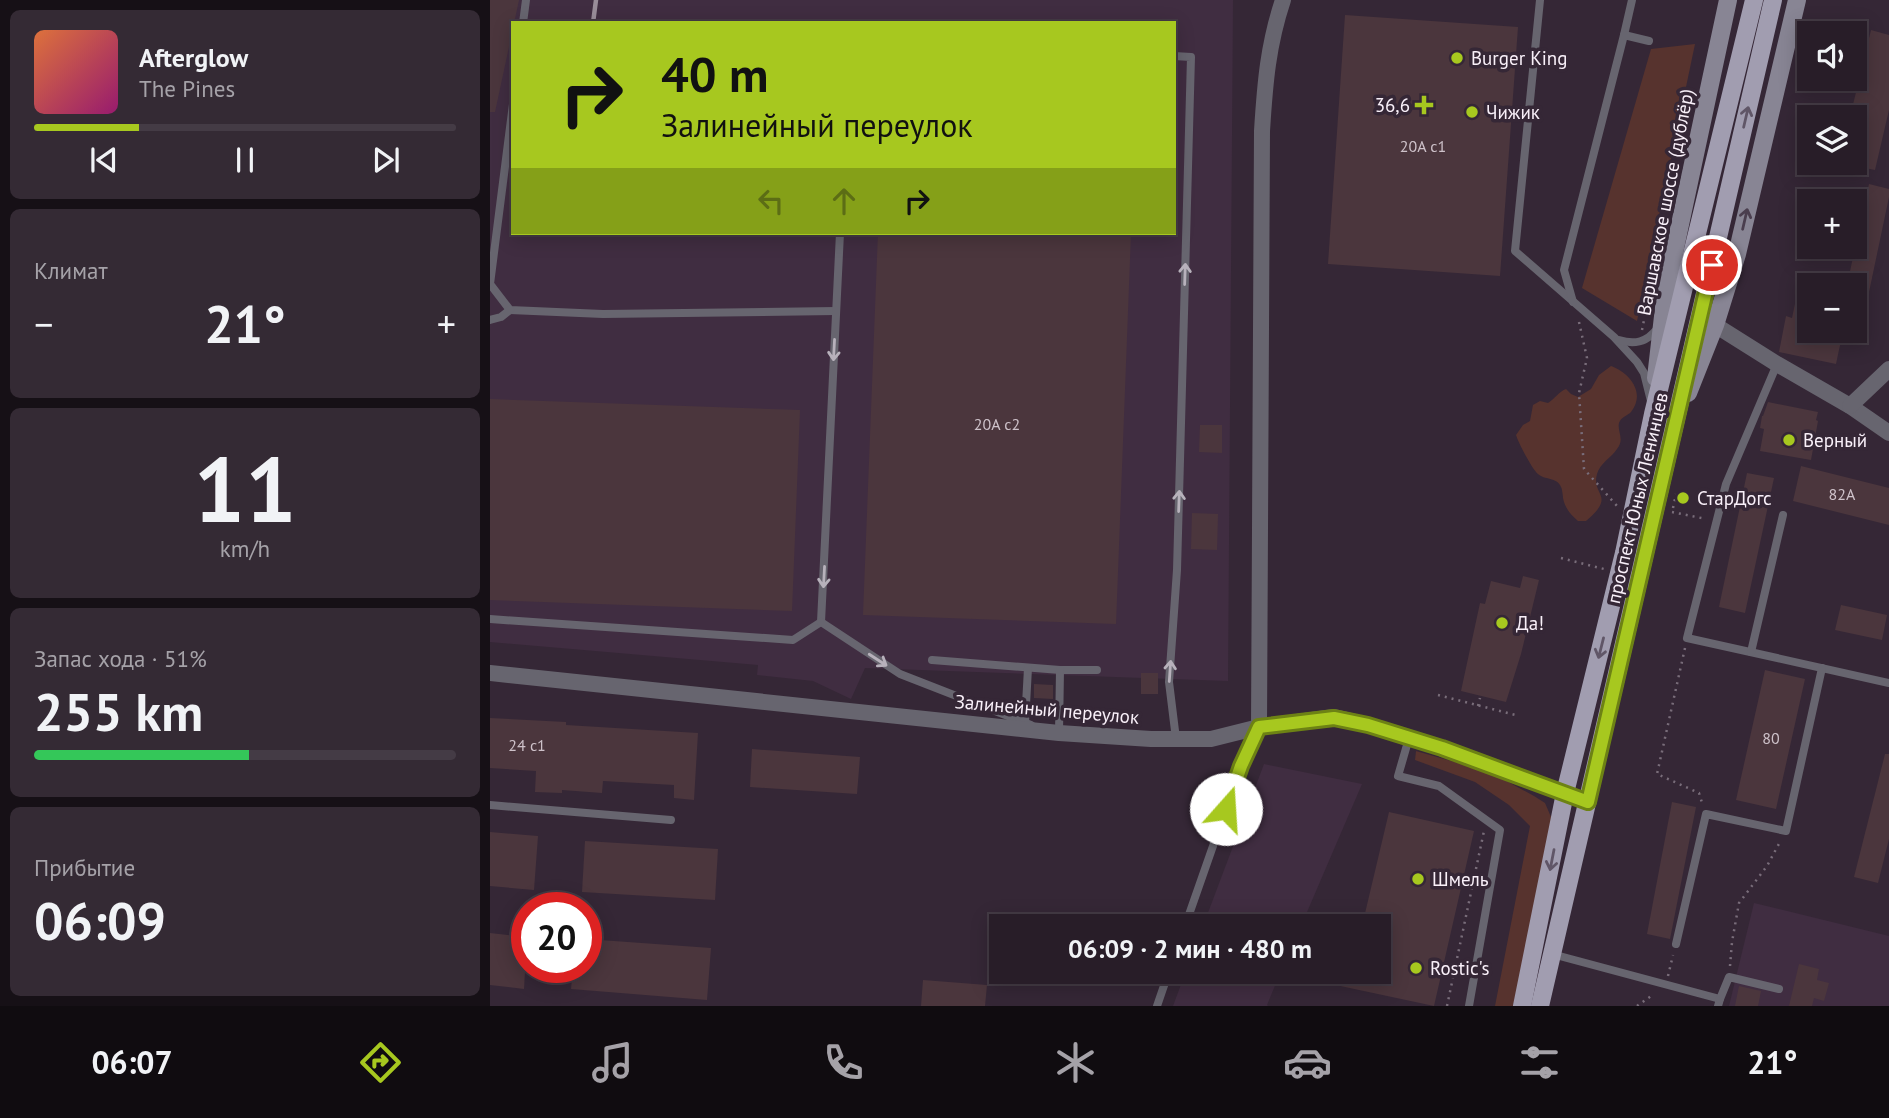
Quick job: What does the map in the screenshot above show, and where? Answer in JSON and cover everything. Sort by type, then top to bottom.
[{"type":"main road","name":"Варшавское шоссе (дублёр)","points":[[1653,414],[1666,290],[1728,0]]},
{"type":"main road","name":"проспект Юных Ленинцев","points":[[1522,1006],[1565,793],[1627,540],[1653,414],[1754,0]]},
{"type":"main road","name":"проспект Юных Ленинцев","points":[[1540,1006],[1773,0]]},
{"type":"main road","points":[[1676,423],[1714,324],[1737,254],[1797,0]]},
{"type":"street","points":[[1259,727],[1262,131],[1265,76],[1275,24],[1283,0]]},
{"type":"street","points":[[1714,324],[1850,406],[1889,433]]},
{"type":"street","points":[[1850,406],[1889,369]]},
{"type":"street","name":"Залинейный переулок","points":[[491,674],[1053,732],[1176,739],[1210,739],[1259,727],[1334,718],[1409,738],[1588,802]]},
{"type":"lane","points":[[523,21],[526,0]]},
{"type":"lane","points":[[1540,0],[1515,251],[1616,339],[1637,362],[1644,373],[1653,414]]},
{"type":"lane","points":[[1574,303],[1564,270],[1632,0]]},
{"type":"lane","points":[[1624,35],[1649,41]]},
{"type":"lane","points":[[1176,56],[1191,57],[1177,569],[1169,682],[1176,739]]},
{"type":"lane","points":[[510,310],[490,284],[511,120]]},
{"type":"lane","points":[[821,622],[840,235]]},
{"type":"lane","points":[[490,320],[510,310],[603,314],[836,311]]},
{"type":"lane","points":[[1616,339],[1630,343],[1640,342],[1651,336],[1662,319]]},
{"type":"lane","points":[[1777,364],[1726,484],[1687,638],[1889,683]]},
{"type":"lane","points":[[1751,652],[1783,515]]},
{"type":"lane","points":[[490,619],[793,640],[821,622]]},
{"type":"lane","points":[[821,622],[900,674],[1053,732],[1060,670]]},
{"type":"lane","points":[[932,660],[1060,670],[1097,670]]},
{"type":"lane","points":[[1026,723],[1028,668]]},
{"type":"lane","points":[[1676,944],[1706,814],[1786,831],[1822,668]]},
{"type":"lane","points":[[1189,914],[1241,766],[1259,727]]},
{"type":"lane","points":[[1409,738],[1398,776],[1438,786],[1500,830],[1469,1006]]},
{"type":"lane","points":[[490,805],[671,820]]},
{"type":"lane","points":[[1552,954],[1719,1002],[1729,977],[1779,989]]},
{"type":"lane","points":[[1157,1006],[1165,984]]},
{"type":"path","points":[[1574,303],[1587,358],[1578,393],[1584,469],[1618,507]]},
{"type":"path","points":[[1672,512],[1717,522]]},
{"type":"path","points":[[1561,558],[1604,570],[1606,559]]},
{"type":"path","points":[[1687,638],[1657,774],[1699,793],[1706,814]]},
{"type":"path","points":[[1438,695],[1519,716]]},
{"type":"path","points":[[1478,705],[1480,698]]},
{"type":"path","points":[[1447,1006],[1486,820]]},
{"type":"path","points":[[1729,977],[1739,903],[1767,866],[1786,831]]},
{"type":"path","points":[[1637,1006],[1666,985],[1676,944]]},
{"type":"shaded area","points":[[490,0],[1233,0],[1228,681],[865,668],[851,699],[813,681],[757,675],[758,665],[490,642]]},
{"type":"shaded area","points":[[1695,44],[1637,321],[1582,288],[1651,49]]},
{"type":"shaded area","points":[[1611,366],[1630,379],[1637,398],[1631,412],[1619,423],[1619,445],[1597,474],[1597,487],[1602,501],[1600,506],[1586,521],[1578,521],[1567,508],[1559,484],[1535,471],[1516,435],[1523,425],[1530,421],[1533,405],[1540,401],[1548,403],[1566,389],[1578,397],[1591,389],[1599,375]]},
{"type":"shaded area","points":[[1416,751],[1490,772],[1545,803],[1554,824],[1513,1006],[1495,1006],[1530,826],[1509,805],[1475,782],[1415,760]]},
{"type":"shaded area","points":[[1264,764],[1362,784],[1306,914],[1208,914]]},
{"type":"shaded area","points":[[1754,903],[1889,936],[1889,1006],[1729,1006]]},
{"type":"shaded area","points":[[1181,984],[1276,984],[1268,1006],[1173,1006]]},
{"type":"building","points":[[490,0],[519,0],[514,21],[511,21],[511,37],[495,112],[490,112]]},
{"type":"building","points":[[1345,15],[1518,27],[1500,276],[1328,264]]},
{"type":"building","points":[[1871,30],[1889,35],[1889,110],[1875,170],[1867,168],[1867,105],[1853,105],[1856,91],[1867,91],[1867,47]]},
{"type":"building","points":[[1869,184],[1889,189],[1867,302],[1867,273],[1850,273],[1853,259],[1867,259]]},
{"type":"building","points":[[878,235],[1131,235],[1116,624],[863,615]]},
{"type":"building","points":[[1797,299],[1797,343],[1840,343],[1836,364],[1779,352],[1786,316],[1792,318]]},
{"type":"building","points":[[490,399],[800,410],[792,611],[490,600]]},
{"type":"building","name":"Верный","points":[[1768,402],[1818,412],[1811,460],[1760,451],[1764,429],[1760,428]]},
{"type":"building","points":[[1200,425],[1222,425],[1222,453],[1199,452]]},
{"type":"building","points":[[1801,466],[1889,488],[1889,525],[1793,501]]},
{"type":"building","points":[[1747,473],[1774,478],[1745,613],[1719,607]]},
{"type":"building","points":[[1192,513],[1218,514],[1217,550],[1191,549]]},
{"type":"building","name":"Да!","points":[[1523,576],[1539,580],[1506,702],[1461,691],[1480,603],[1485,604],[1491,581],[1520,588]]},
{"type":"building","points":[[1841,605],[1887,615],[1882,640],[1835,630]]},
{"type":"building","points":[[1765,670],[1805,679],[1776,809],[1736,800]]},
{"type":"building","points":[[1141,673],[1158,673],[1158,694],[1141,694]]},
{"type":"building","points":[[1034,684],[1053,685],[1053,699],[1034,698]]},
{"type":"building","points":[[490,718],[698,733],[694,800],[674,798],[674,785],[603,781],[602,793],[562,790],[562,793],[535,792],[536,771],[490,768]]},
{"type":"building","points":[[752,749],[860,757],[857,794],[750,787]]},
{"type":"building","points":[[1885,754],[1889,754],[1889,839],[1878,883],[1854,877]]},
{"type":"building","points":[[1672,802],[1696,807],[1670,939],[1647,934]]},
{"type":"building","name":"Шмель","points":[[1389,812],[1474,831],[1434,1006],[1331,984],[1391,984],[1391,914],[1365,914]]},
{"type":"building","points":[[490,832],[538,836],[534,890],[490,886]]},
{"type":"building","points":[[585,841],[718,849],[715,900],[582,892]]},
{"type":"building","points":[[490,933],[511,935],[511,983],[524,983],[524,989],[490,985]]},
{"type":"building","points":[[602,940],[711,948],[707,1000],[571,989],[572,983],[602,983]]},
{"type":"building","points":[[1799,964],[1819,969],[1817,980],[1829,983],[1824,1001],[1814,998],[1812,1006],[1789,1006]]},
{"type":"building","points":[[923,980],[987,985],[985,1006],[921,1006]]},
{"type":"building","points":[[1739,986],[1761,991],[1758,1006],[1735,1006]]},
{"type":"railway","points":[[593,21],[596,0]]},
{"type":"place","name":"Burger King","points":[[1457,58]]},
{"type":"place","name":"36,6","points":[[1424,105]]},
{"type":"place","name":"Чижик","points":[[1472,112]]},
{"type":"place","name":"Верный","points":[[1789,440]]},
{"type":"place","name":"СтарДогс","points":[[1683,498]]},
{"type":"place","name":"Да!","points":[[1502,623]]},
{"type":"place","name":"Шмель","points":[[1418,879]]},
{"type":"place","name":"Rostic's","points":[[1416,968]]},
{"type":"route","points":[[1226,809],[1241,766],[1259,727],[1334,718],[1368,725],[1442,748],[1588,802],[1712,265]]}]
